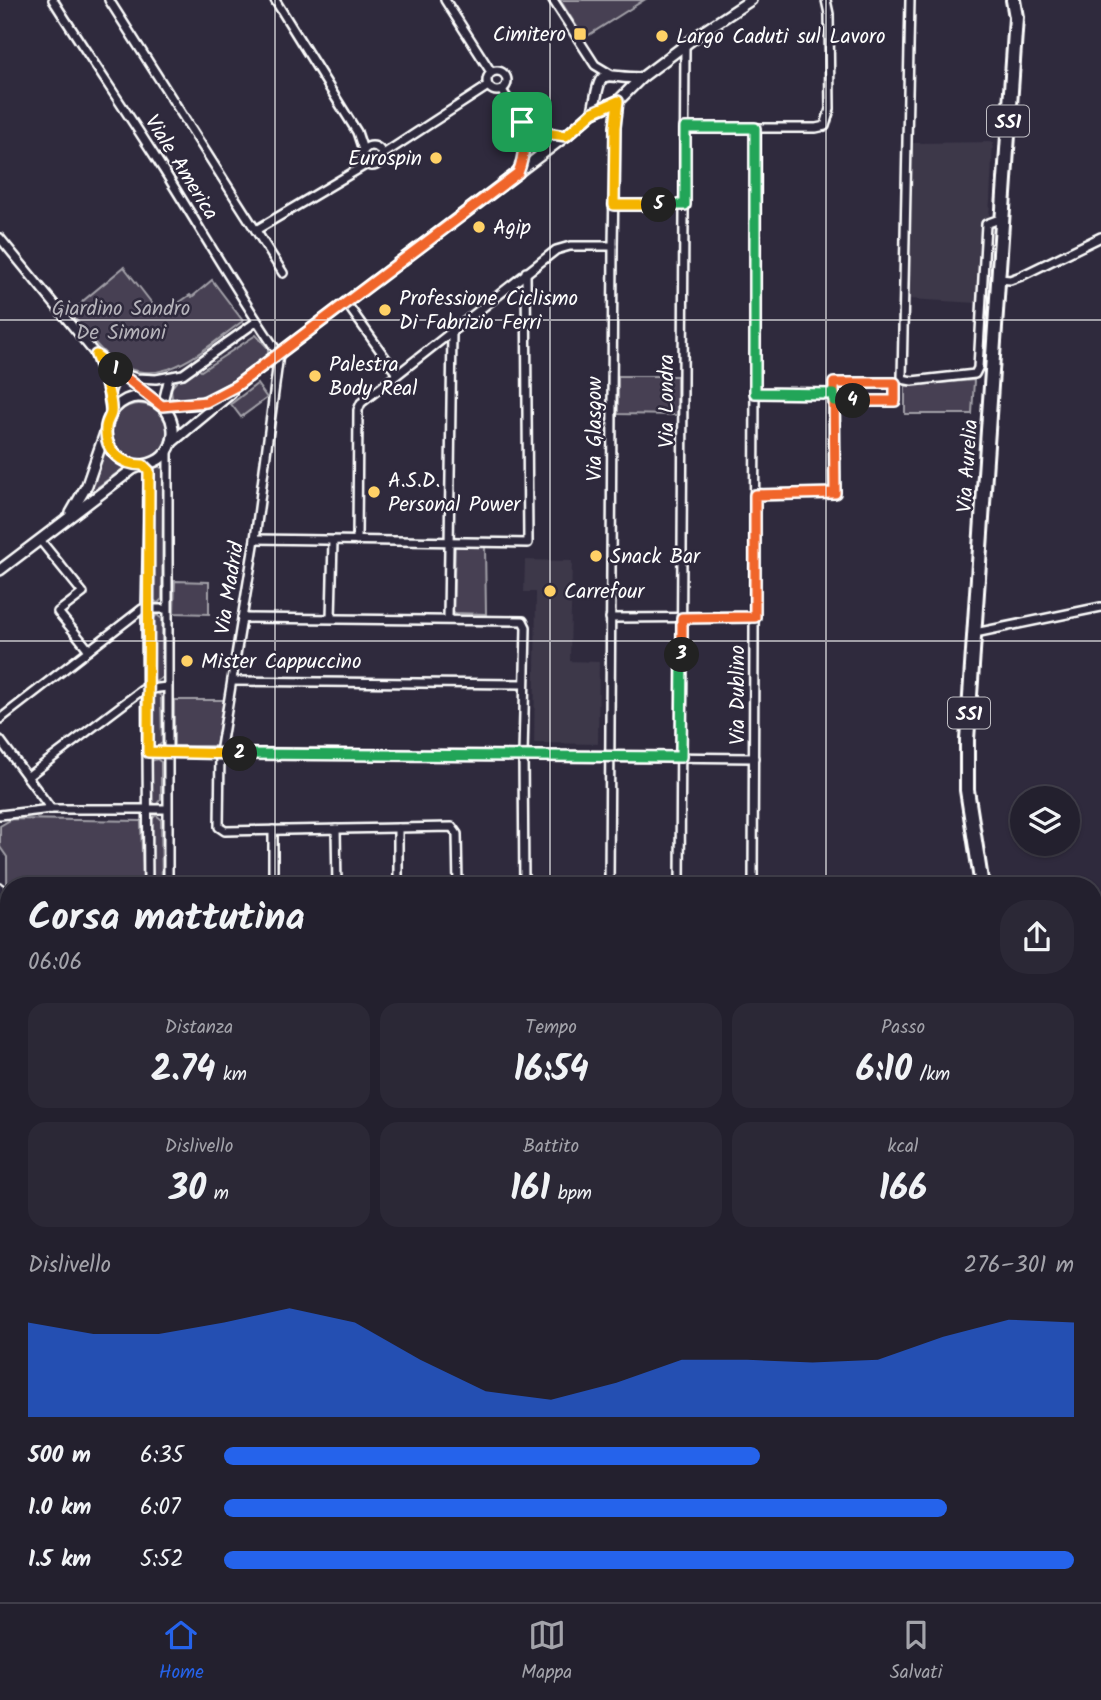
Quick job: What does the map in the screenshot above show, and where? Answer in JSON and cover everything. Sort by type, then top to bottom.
[{"type":"main road","name":"Via Aurelia","points":[[1007,0],[1008,35],[1013,48]]},
{"type":"main road","name":"Via Aurelia","points":[[980,877],[969,810],[966,772],[1016,17],[1013,0]]},
{"type":"street","name":"Viale America","points":[[53,0],[161,166],[256,322],[279,354]]},
{"type":"street","points":[[109,0],[283,273]]},
{"type":"street","points":[[275,0],[357,132],[363,150],[362,156],[367,164]]},
{"type":"street","points":[[445,0],[491,72]]},
{"type":"street","points":[[553,0],[595,65],[601,98],[618,100]]},
{"type":"street","points":[[67,518],[83,493],[111,413],[117,405],[135,398],[160,404],[206,402],[236,386],[543,154],[593,112],[618,100],[640,78],[751,0]]},
{"type":"street","points":[[685,128],[823,127],[831,109],[829,15],[826,0]]},
{"type":"street","points":[[755,393],[895,401],[899,381],[910,0]]},
{"type":"street","name":"Via Londra","points":[[680,877],[685,45]]},
{"type":"street","points":[[595,65],[621,78],[640,78]]},
{"type":"street","points":[[498,71],[506,76],[507,82],[502,90],[496,92],[488,86],[486,80],[491,72],[498,71]]},
{"type":"street","points":[[593,112],[598,87],[603,77],[610,74]]},
{"type":"street","points":[[618,100],[625,86],[621,78]]},
{"type":"street","points":[[363,150],[395,145],[488,86]]},
{"type":"street","points":[[502,90],[522,122],[525,140],[523,161],[518,173]]},
{"type":"street","name":"Via Glasgow","points":[[609,877],[613,246],[618,100]]},
{"type":"street","points":[[522,122],[538,132],[566,136]]},
{"type":"street","name":"Via Dublino","points":[[752,877],[755,128]]},
{"type":"street","points":[[357,132],[377,149]]},
{"type":"street","points":[[538,132],[543,154]]},
{"type":"street","points":[[525,140],[543,154]]},
{"type":"street","points":[[256,230],[367,164],[376,164],[377,149]]},
{"type":"street","points":[[614,205],[685,205]]},
{"type":"street","points":[[755,495],[835,493],[834,383],[910,381],[975,374],[978,368],[986,224],[1002,218]]},
{"type":"street","points":[[999,279],[1010,280],[1021,276],[1101,237]]},
{"type":"street","points":[[0,238],[96,355],[160,404],[172,423],[167,609],[168,877]]},
{"type":"street","points":[[357,541],[358,409],[362,402],[560,247],[613,246]]},
{"type":"street","points":[[255,539],[528,543],[526,272]]},
{"type":"street","points":[[346,304],[397,374]]},
{"type":"street","points":[[122,374],[137,378],[169,377],[185,373],[256,322]]},
{"type":"street","points":[[448,619],[452,332]]},
{"type":"street","name":"Via Madrid","points":[[273,830],[225,831],[220,828],[218,822],[220,753],[255,539],[279,354]]},
{"type":"street","points":[[96,355],[111,413]]},
{"type":"street","points":[[108,397],[114,382],[122,374]]},
{"type":"street","points":[[160,404],[169,377]]},
{"type":"street","points":[[105,431],[112,451],[129,464],[155,462],[236,386]]},
{"type":"street","points":[[0,570],[141,465]]},
{"type":"street","points":[[141,465],[149,471],[146,609],[148,877]]},
{"type":"street","points":[[40,540],[83,593],[58,612],[89,650]]},
{"type":"street","points":[[331,618],[333,541]]},
{"type":"street","points":[[975,633],[1101,607]]},
{"type":"street","points":[[0,719],[142,609],[167,609]]},
{"type":"street","points":[[610,618],[755,617]]},
{"type":"street","points":[[242,618],[524,622],[524,877]]},
{"type":"street","points":[[232,681],[524,684]]},
{"type":"street","points":[[27,777],[147,687],[167,687]]},
{"type":"street","points":[[0,740],[51,809]]},
{"type":"street","points":[[148,752],[754,758]]},
{"type":"street","points":[[0,815],[51,809],[167,809]]},
{"type":"street","points":[[273,877],[273,830],[449,827],[455,829],[458,877]]},
{"type":"street","points":[[398,828],[398,877]]},
{"type":"street","points":[[336,829],[337,877]]},
{"type":"shaded area","points":[[993,142],[989,220],[981,221],[976,303],[909,299],[912,143]]},
{"type":"shaded area","points":[[525,560],[572,561],[570,661],[599,662],[598,744],[534,743],[536,592],[524,592]]},
{"type":"green space","points":[[560,0],[644,0],[584,38]]},
{"type":"green space","name":"Giardino Sandro De Simoni","points":[[124,267],[161,315],[190,295],[192,297],[212,280],[243,321],[179,365],[162,371],[144,372],[126,368],[103,351],[69,311],[75,305],[81,305]]},
{"type":"green space","points":[[256,335],[268,348],[268,354],[210,398],[178,401],[172,398],[171,388],[177,381],[198,369],[201,371]]},
{"type":"green space","points":[[618,376],[677,376],[677,415],[618,414]]},
{"type":"green space","points":[[974,380],[972,414],[905,414],[905,386]]},
{"type":"green space","points":[[257,384],[267,398],[241,417],[231,404]]},
{"type":"green space","points":[[139,404],[150,406],[159,412],[165,421],[165,443],[159,452],[150,458],[139,460],[128,458],[119,452],[113,443],[111,432],[113,421],[119,412],[128,406]]},
{"type":"green space","points":[[104,447],[111,458],[125,467],[98,487],[98,493],[86,502],[95,482]]},
{"type":"green space","points":[[158,466],[163,469],[162,599],[158,603],[152,600],[152,469]]},
{"type":"green space","points":[[455,546],[485,546],[486,614],[453,613]]},
{"type":"green space","points":[[175,581],[209,582],[209,614],[174,613]]},
{"type":"green space","points":[[157,615],[162,619],[162,678],[155,682],[152,678],[152,619]]},
{"type":"green space","points":[[157,693],[161,696],[162,743],[156,748],[151,745],[151,697]]},
{"type":"green space","points":[[174,700],[224,700],[216,746],[174,746]]},
{"type":"green space","points":[[157,759],[161,762],[161,799],[156,805],[151,800],[151,761]]},
{"type":"green space","points":[[156,815],[161,819],[162,877],[152,877],[151,820]]},
{"type":"green space","points":[[12,819],[141,821],[143,877],[7,877],[7,857],[0,847],[0,826]]},
{"type":"place","name":"Cimitero","points":[[580,34]]},
{"type":"place","name":"Largo Caduti sul Lavoro","points":[[662,36]]},
{"type":"place","name":"Eurospin","points":[[436,158]]},
{"type":"place","name":"Agip","points":[[479,227]]},
{"type":"place","name":"Professione Ciclismo Di Fabrizio Ferri","points":[[385,310]]},
{"type":"place","name":"Palestra Body Real","points":[[315,376]]},
{"type":"place","name":"A.S.D. Personal Power","points":[[374,492]]},
{"type":"place","name":"Snack Bar","points":[[596,556]]},
{"type":"place","name":"Carrefour","points":[[550,591]]},
{"type":"place","name":"Mister Cappuccino","points":[[187,661]]},
{"type":"route","points":[[522,122],[525,140],[523,161],[518,173],[236,386],[206,402],[162,406],[96,355],[106,383],[111,413],[105,431],[107,442],[119,459],[129,464],[143,465],[149,471],[146,609],[148,752],[681,757],[682,618],[755,617],[755,495],[835,493],[834,406],[834,401],[834,394],[834,383],[895,383],[895,401],[834,401],[834,394],[755,393],[755,128],[685,128],[685,205],[614,205],[618,101],[593,112],[566,136],[538,132],[522,122]]}]
